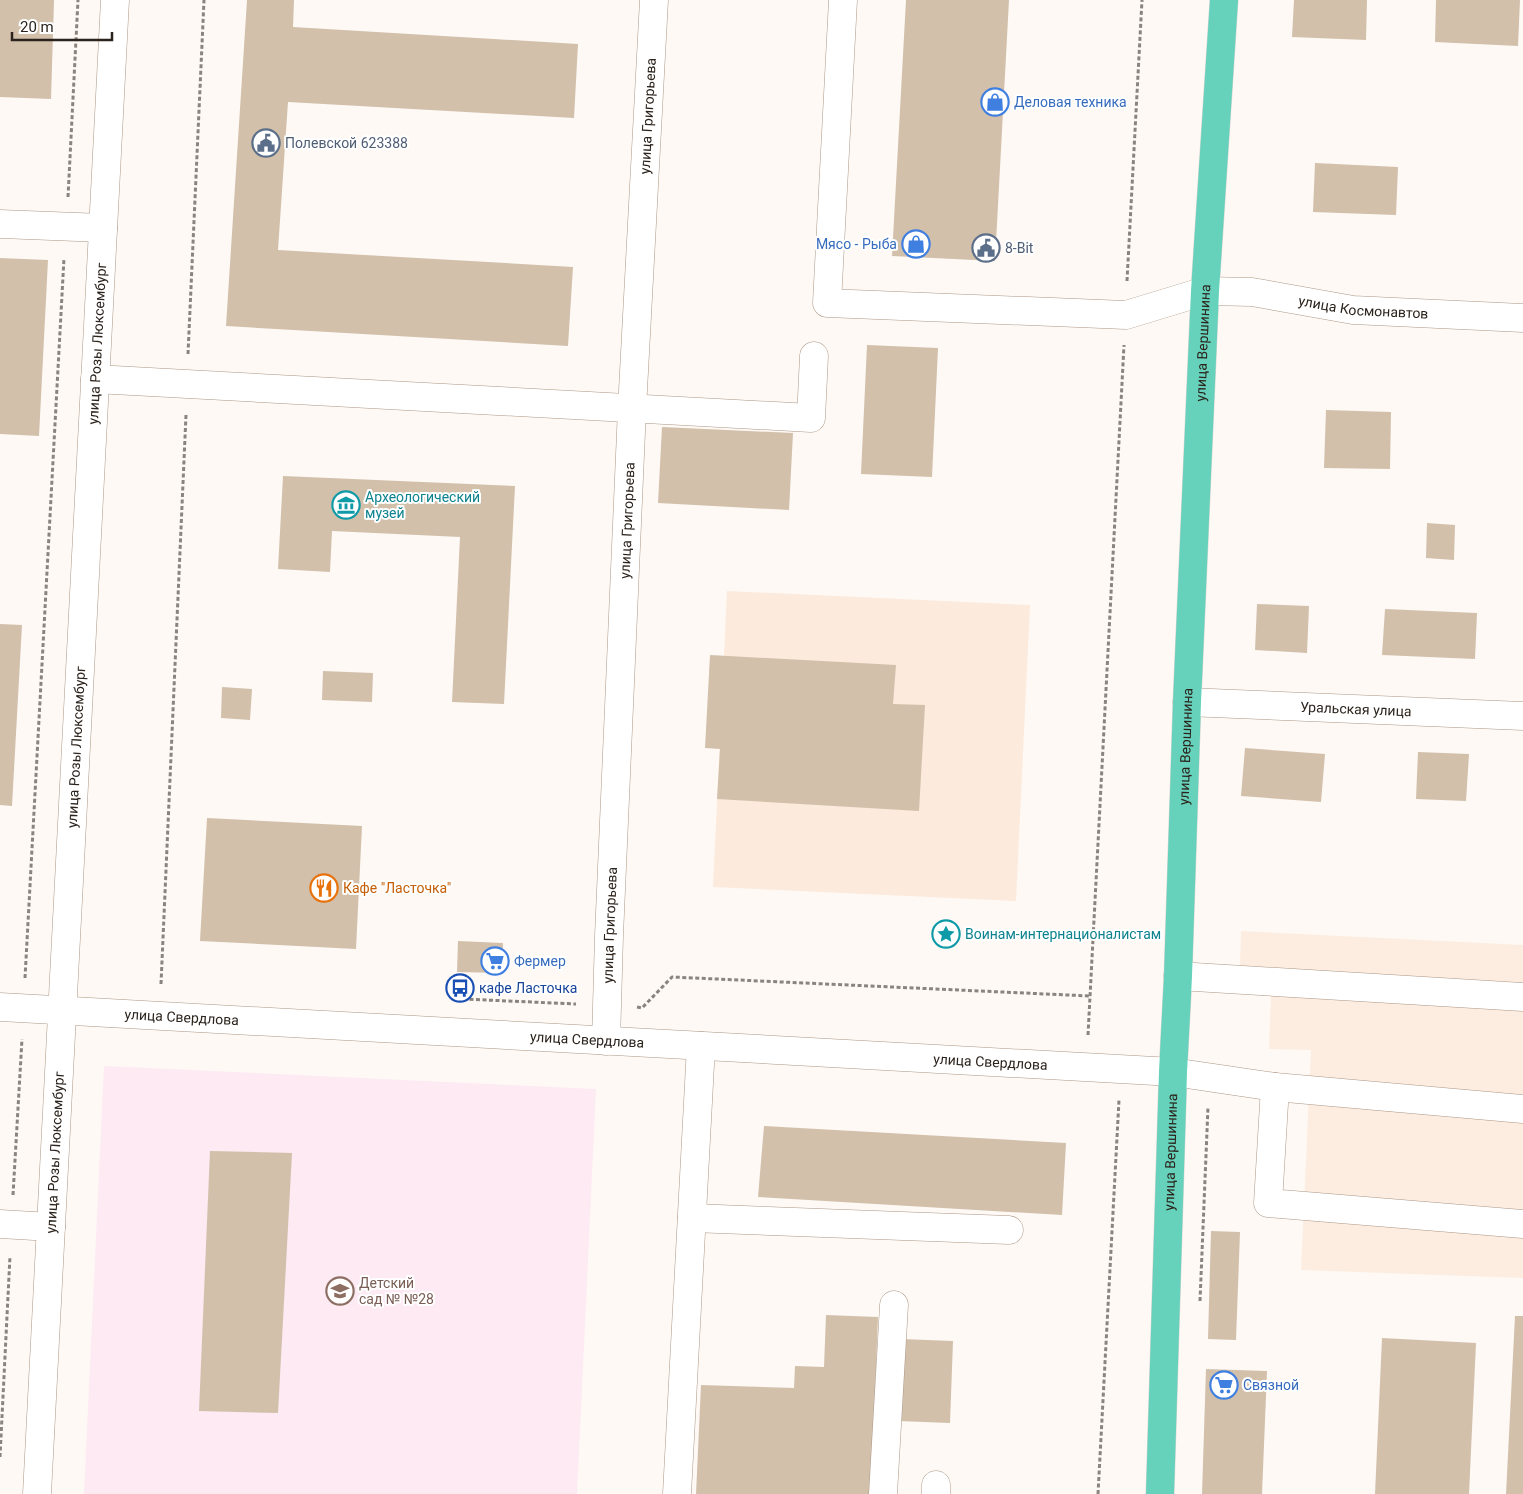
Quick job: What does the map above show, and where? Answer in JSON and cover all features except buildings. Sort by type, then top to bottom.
[{"type":"main road","name":"улица Вершинина","points":[[1160,1494],[1187,702],[1205,291],[1224,0]]},
{"type":"street","name":"улица Розы Люксембург","points":[[37,1494],[115,0]]},
{"type":"street","name":"улица Григорьева","points":[[606,1041],[632,409],[654,0]]},
{"type":"street","points":[[843,0],[827,303],[1126,316]]},
{"type":"street","points":[[0,224],[103,228]]},
{"type":"street","name":"улица Космонавтов","points":[[1126,316],[1205,291],[1252,292],[1353,310],[1523,318]]},
{"type":"street","points":[[95,379],[811,418],[814,356]]},
{"type":"street","name":"Уральская улица","points":[[1187,702],[1523,716]]},
{"type":"street","points":[[1178,976],[1523,997]]},
{"type":"street","name":"улица Свердлова","points":[[0,1007],[1173,1072],[1209,1076],[1275,1088],[1523,1109]]},
{"type":"street","points":[[677,1494],[701,1046]]},
{"type":"street","points":[[1275,1088],[1268,1204],[1523,1224]]},
{"type":"street","points":[[692,1218],[1009,1230]]},
{"type":"street","points":[[0,1224],[51,1226]]},
{"type":"street","points":[[884,1494],[894,1305]]},
{"type":"path","points":[[25,978],[78,0]]},
{"type":"path","points":[[161,984],[204,0]]},
{"type":"path","points":[[1086,1068],[1142,0]]},
{"type":"path","points":[[458,999],[642,1008],[672,977],[1090,996]]},
{"type":"path","points":[[152,983],[171,984]]},
{"type":"path","points":[[1098,1494],[1120,1070]]},
{"type":"path","points":[[1200,1305],[1209,1076]]},
{"type":"shaded area","points":[[727,591],[1030,605],[1016,901],[713,887]]},
{"type":"shaded area","points":[[1241,931],[1523,945],[1523,1278],[1301,1270],[1311,1050],[1269,1049],[1272,968],[1240,966]]},
{"type":"shaded area","name":"Детский сад № №28","points":[[104,1066],[596,1089],[577,1494],[84,1494]]},
{"type":"place","name":"Деловая техника","points":[[995,102]]},
{"type":"place","name":"Полевской 623388","points":[[266,143]]},
{"type":"place","name":"Мясо - Рыба","points":[[916,244]]},
{"type":"place","name":"8-Bit","points":[[986,248]]},
{"type":"place","name":"Археологический музей","points":[[346,505]]},
{"type":"place","name":"Кафе \"Ласточка\"","points":[[324,888]]},
{"type":"place","name":"Воинам-интернационалистам","points":[[946,934]]},
{"type":"place","name":"Фермер","points":[[495,961]]},
{"type":"place","name":"кафе Ласточка","points":[[460,988]]},
{"type":"place","name":"Детский сад № №28","points":[[340,1291]]},
{"type":"place","name":"Связной","points":[[1224,1385]]}]
